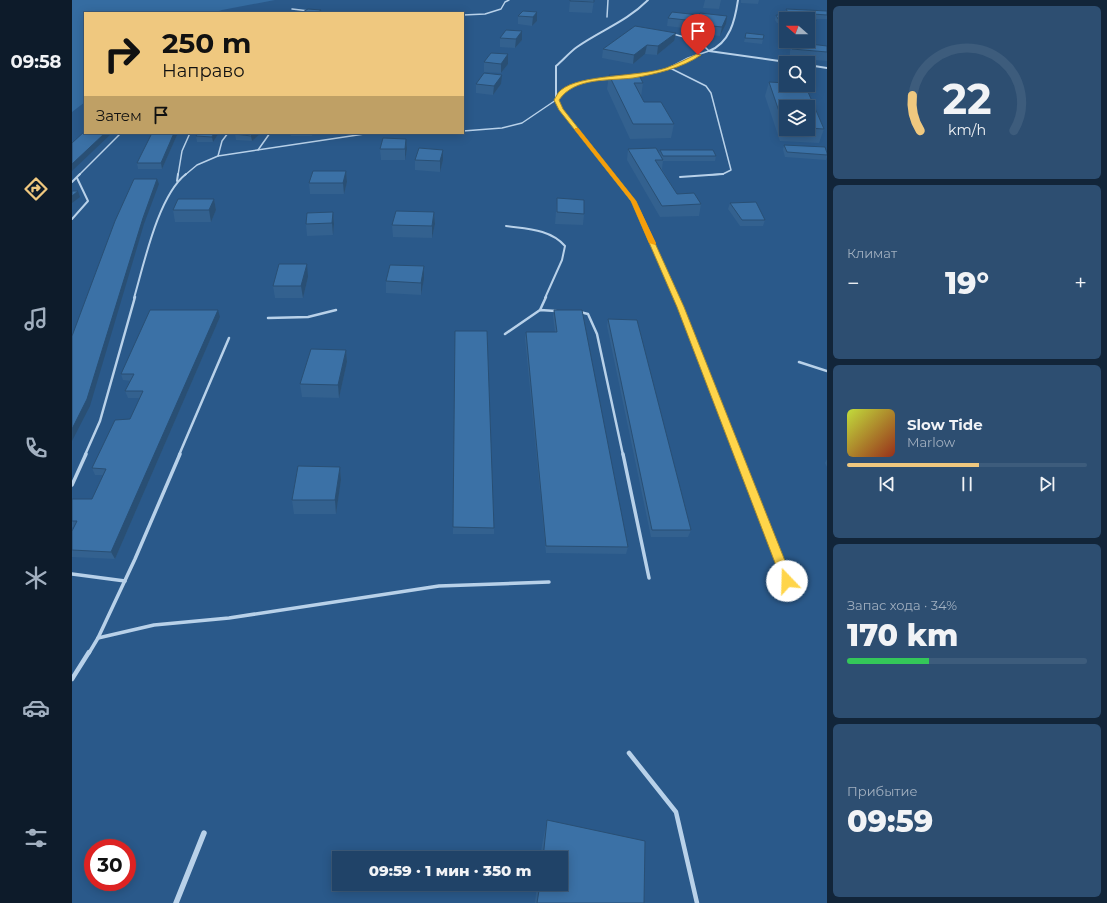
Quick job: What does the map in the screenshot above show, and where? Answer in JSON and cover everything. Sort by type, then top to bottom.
[{"type":"street","points":[[648,0],[638,10],[621,22],[577,47],[556,66],[556,100],[561,109],[633,201],[681,307],[787,581]]},
{"type":"street","points":[[709,52],[720,46],[727,38],[737,8],[738,0]]},
{"type":"street","points":[[709,52],[779,61]]},
{"type":"street","points":[[815,66],[827,68]]},
{"type":"street","points":[[176,903],[204,833]]},
{"type":"lane","points":[[464,15],[494,12],[501,9],[505,2],[509,0]]},
{"type":"lane","points":[[607,17],[608,0]]},
{"type":"lane","points":[[292,9],[320,12]]},
{"type":"lane","points":[[634,76],[670,68],[688,58],[709,52],[699,41],[680,35],[667,33]]},
{"type":"lane","points":[[670,68],[706,86],[711,93],[731,170],[723,174],[680,177]]},
{"type":"lane","points":[[464,131],[502,128],[522,123],[556,100],[563,91],[577,84],[594,80],[614,78]]},
{"type":"lane","points":[[72,182],[120,134]]},
{"type":"lane","points":[[72,485],[100,421],[156,222],[176,181],[182,150],[190,134]]},
{"type":"lane","points":[[218,156],[222,141],[227,134]]},
{"type":"lane","points":[[258,150],[269,134]]},
{"type":"lane","points":[[176,181],[197,165],[218,156],[364,134]]},
{"type":"lane","points":[[72,219],[88,201],[77,178]]},
{"type":"lane","points":[[505,334],[540,310],[562,260],[565,246],[561,239],[548,233],[506,226]]},
{"type":"lane","points":[[268,318],[308,317],[336,310]]},
{"type":"lane","points":[[540,310],[562,311]]},
{"type":"lane","points":[[577,311],[588,314],[597,334],[649,578]]},
{"type":"lane","points":[[72,679],[98,638],[125,581],[229,338]]},
{"type":"lane","points":[[799,362],[827,371]]},
{"type":"lane","points":[[72,574],[125,581]]},
{"type":"lane","points":[[98,638],[154,625],[229,618],[439,586],[549,582]]},
{"type":"lane","points":[[629,753],[676,812],[697,903]]},
{"type":"shaded area","points":[[72,0],[275,0],[216,12],[84,12],[84,103],[72,112]]},
{"type":"building","points":[[594,0],[594,2],[570,1]]},
{"type":"building","points":[[308,9],[321,10],[318,12],[303,12]]},
{"type":"building","points":[[786,9],[827,11],[827,15],[815,14],[815,12],[788,12]]},
{"type":"building","points":[[523,11],[537,12],[533,17],[518,16]]},
{"type":"building","points":[[672,12],[727,16],[722,27],[693,24],[695,21],[668,18]]},
{"type":"building","points":[[635,26],[676,33],[658,46],[647,45],[634,55],[603,49]]},
{"type":"building","points":[[506,30],[522,31],[516,39],[500,38]]},
{"type":"building","points":[[746,33],[764,35],[763,39],[745,38]]},
{"type":"building","points":[[815,45],[827,46],[827,52],[792,49],[815,48]]},
{"type":"building","points":[[491,53],[508,54],[501,64],[484,62]]},
{"type":"building","points":[[484,73],[502,75],[494,86],[476,84]]},
{"type":"building","points":[[609,75],[639,75],[643,83],[634,83],[644,102],[661,102],[674,124],[633,124]]},
{"type":"building","points":[[769,82],[779,83],[779,92],[808,92],[811,100],[779,100],[779,111]]},
{"type":"building","points":[[815,108],[824,129],[815,128]]},
{"type":"building","points":[[84,132],[84,134],[104,134],[72,164],[72,143]]},
{"type":"building","points":[[152,134],[174,134],[161,163],[137,163]]},
{"type":"building","points":[[197,134],[214,134],[212,137],[196,136]]},
{"type":"building","points":[[235,134],[253,134],[251,136]]},
{"type":"building","points":[[383,138],[406,139],[405,149],[380,149]]},
{"type":"building","points":[[784,145],[825,147],[827,155],[787,152]]},
{"type":"building","points":[[419,148],[443,150],[440,161],[415,160]]},
{"type":"building","points":[[656,148],[663,160],[655,160],[677,194],[694,193],[701,204],[662,206],[628,149]]},
{"type":"building","points":[[660,150],[713,150],[716,156],[663,156]]},
{"type":"building","points":[[313,171],[346,171],[343,183],[309,183]]},
{"type":"building","points":[[134,179],[157,179],[143,218],[87,399],[72,429],[72,336],[115,221]]},
{"type":"building","points":[[72,191],[78,191],[72,196]]},
{"type":"building","points":[[557,198],[584,200],[584,214],[557,212]]},
{"type":"building","points":[[178,199],[214,199],[209,210],[173,210]]},
{"type":"building","points":[[756,202],[765,220],[742,220],[730,203]]},
{"type":"building","points":[[396,211],[434,212],[432,226],[392,225]]},
{"type":"building","points":[[333,212],[332,223],[306,224],[307,213]]},
{"type":"building","points":[[279,264],[307,264],[301,286],[273,286]]},
{"type":"building","points":[[390,265],[424,266],[421,283],[386,281]]},
{"type":"building","points":[[150,310],[218,310],[111,552],[72,550],[72,531],[77,521],[72,521],[72,499],[92,499],[106,469],[92,468],[115,420],[130,419],[143,391],[125,391],[134,374],[121,374]]},
{"type":"building","points":[[554,310],[582,310],[628,547],[546,546],[526,332],[557,332]]},
{"type":"building","points":[[608,319],[637,320],[691,530],[652,530]]},
{"type":"building","points":[[455,331],[487,331],[494,528],[453,527]]},
{"type":"building","points":[[311,349],[346,350],[338,385],[300,384]]},
{"type":"building","points":[[298,466],[340,467],[335,500],[292,500]]},
{"type":"building","points":[[547,820],[645,841],[644,903],[537,903],[539,891],[568,891],[568,851],[544,851]]},
{"type":"slow traffic","points":[[577,129],[633,201],[653,243]]},
{"type":"route","points":[[698,55],[688,58],[667,69],[634,76],[594,80],[577,84],[563,91],[556,100],[561,109],[633,201],[681,307],[787,581]]}]
